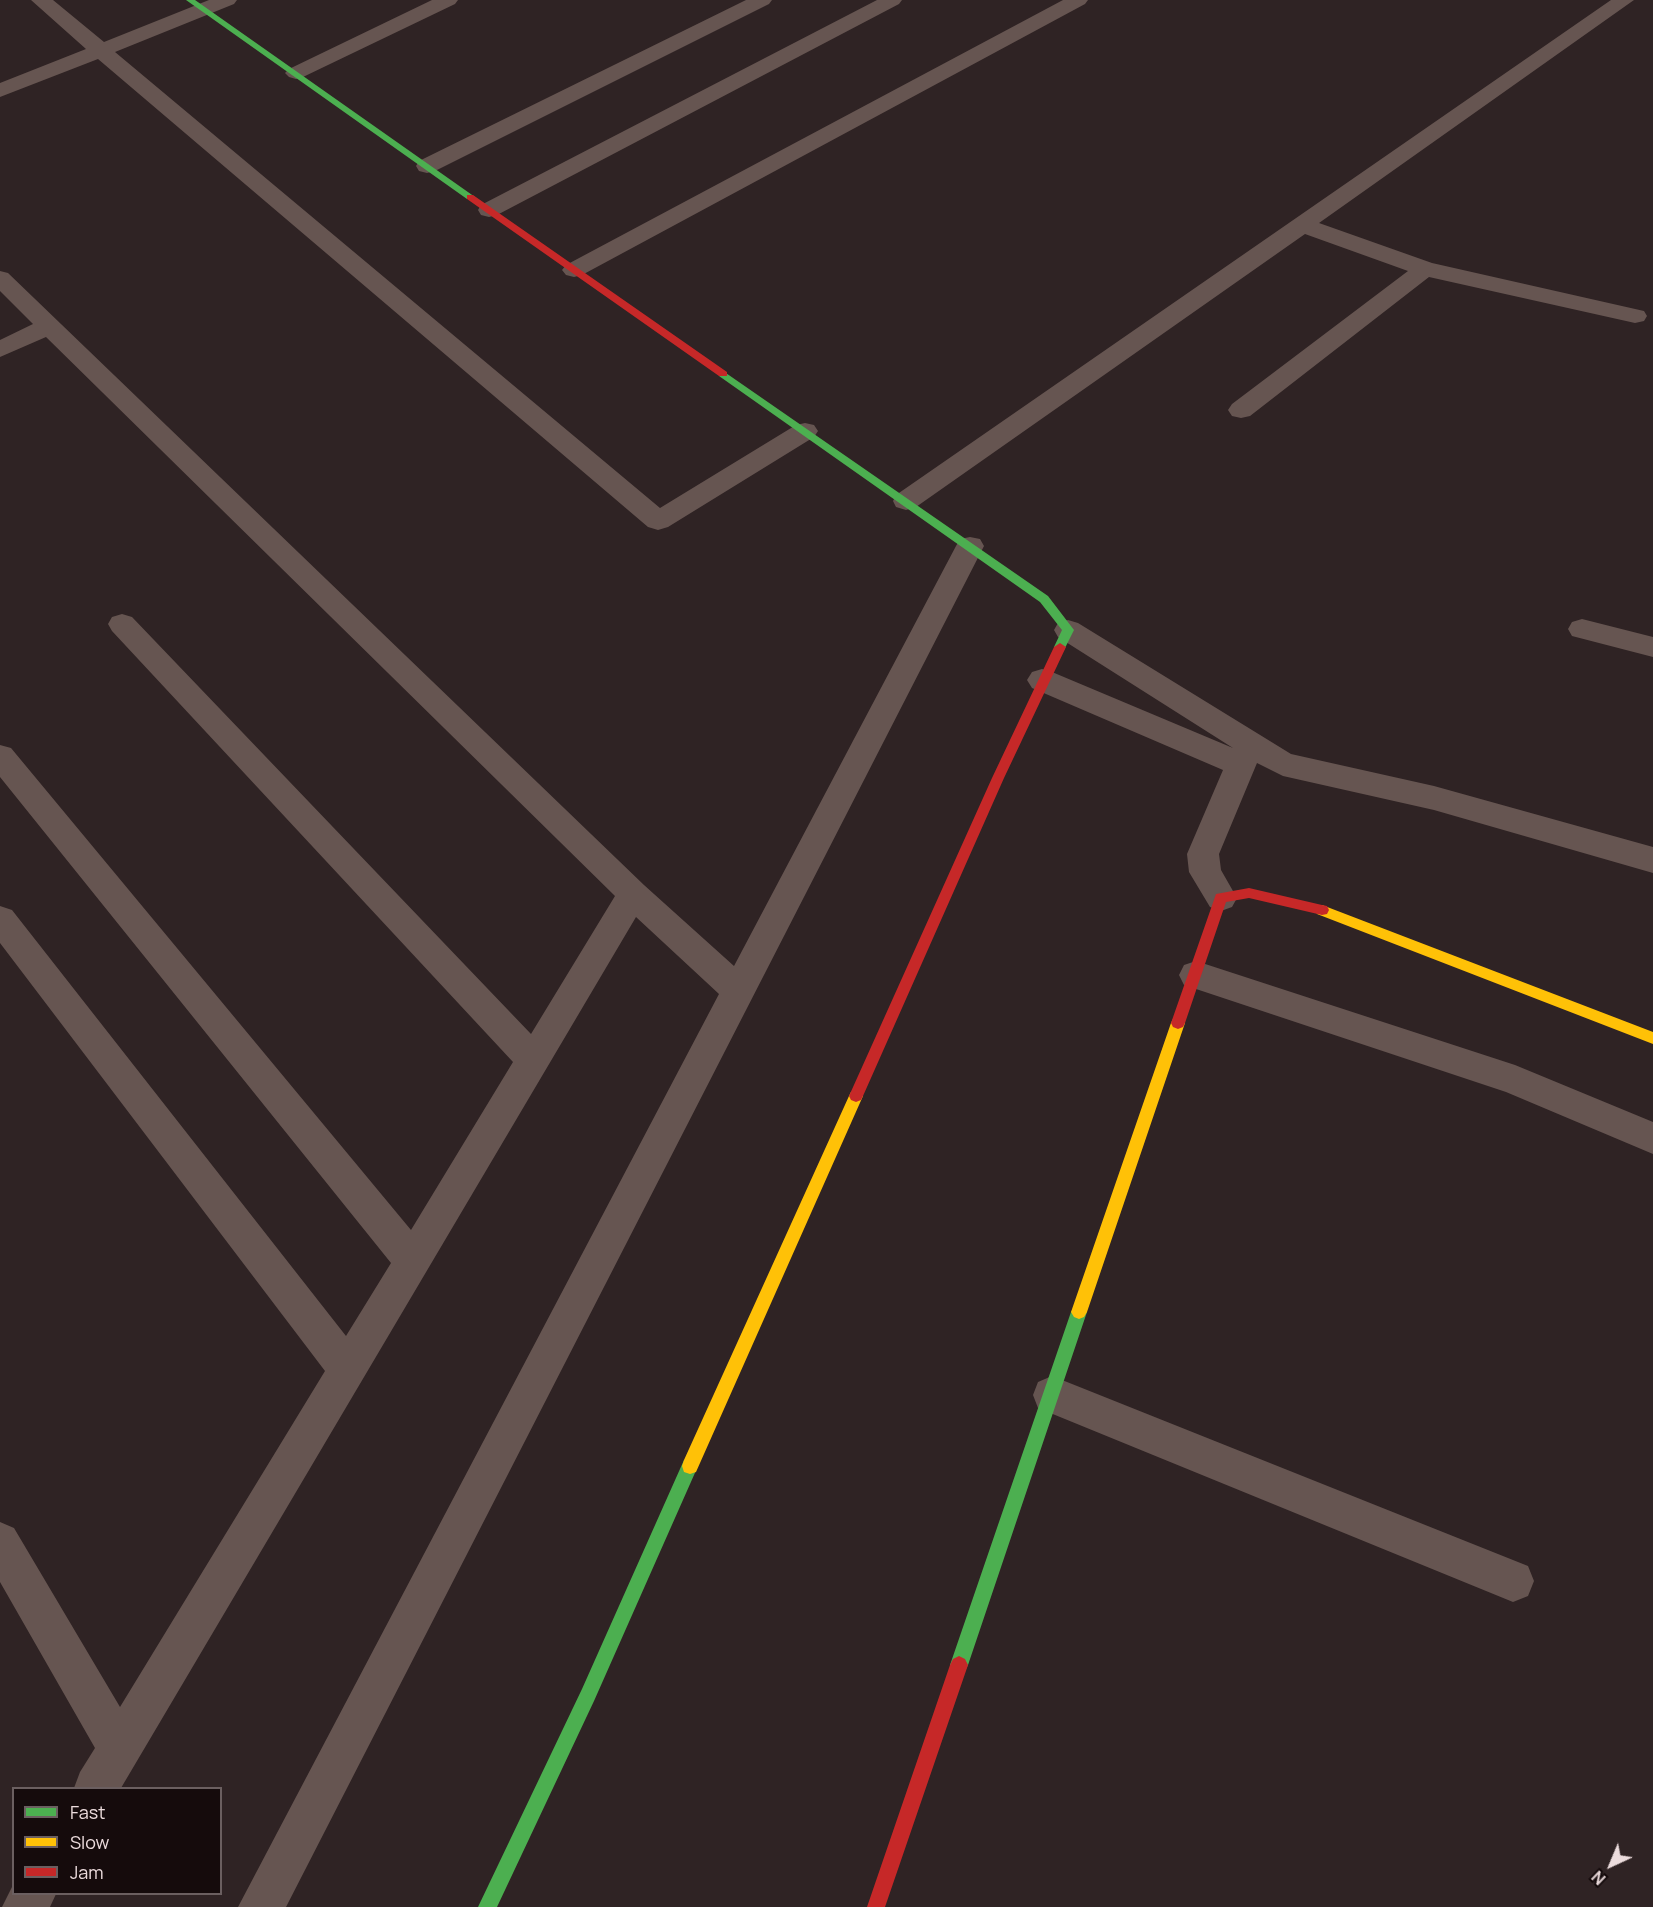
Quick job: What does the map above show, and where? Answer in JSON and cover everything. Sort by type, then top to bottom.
[{"type":"street","points":[[41,0],[658,521],[805,431]]},
{"type":"street","points":[[0,91],[101,51],[198,5],[227,0]]},
{"type":"street","points":[[296,74],[448,0]]},
{"type":"street","points":[[427,165],[762,0]]},
{"type":"street","points":[[489,210],[892,0]]},
{"type":"street","points":[[574,270],[1078,0]]},
{"type":"street","points":[[906,501],[1624,0]]},
{"type":"street","points":[[198,5],[970,546],[1044,599],[1068,630],[1246,754]]},
{"type":"street","points":[[1302,225],[1425,269],[1635,316]]},
{"type":"street","points":[[1241,410],[1425,269]]},
{"type":"street","points":[[0,278],[633,894],[738,990]]},
{"type":"street","points":[[0,350],[50,326]]},
{"type":"street","points":[[261,1907],[970,546]]},
{"type":"street","points":[[122,624],[533,1060]]},
{"type":"street","points":[[1582,629],[1653,647]]},
{"type":"street","points":[[487,1907],[588,1695],[1042,680],[1068,630]]},
{"type":"street","points":[[1042,680],[1246,754],[1434,798],[1653,860]]},
{"type":"street","points":[[878,1906],[1221,898],[1205,872],[1203,854],[1246,754]]},
{"type":"street","points":[[0,756],[413,1260]]},
{"type":"street","points":[[1221,898],[1250,893],[1332,912],[1653,1038]]},
{"type":"street","points":[[97,1787],[633,894]]},
{"type":"street","points":[[0,919],[347,1368]]},
{"type":"street","points":[[1196,975],[1515,1080],[1653,1138]]},
{"type":"street","points":[[1052,1395],[1513,1581]]},
{"type":"street","points":[[0,1542],[120,1749]]},
{"type":"traffic: fast","points":[[190,0],[470,197]]},
{"type":"traffic: fast","points":[[723,374],[1044,599],[1068,630],[1060,647]]},
{"type":"traffic: fast","points":[[959,1665],[1079,1312]]},
{"type":"traffic: fast","points":[[487,1907],[588,1695],[690,1466]]},
{"type":"traffic: slow","points":[[1322,910],[1653,1038]]},
{"type":"traffic: slow","points":[[1079,1312],[1178,1023]]},
{"type":"traffic: slow","points":[[690,1466],[856,1096]]},
{"type":"traffic: jam","points":[[470,197],[723,374]]},
{"type":"traffic: jam","points":[[856,1096],[998,778],[1060,647]]},
{"type":"traffic: jam","points":[[1178,1023],[1221,898],[1249,893],[1322,910]]},
{"type":"traffic: jam","points":[[876,1907],[959,1665]]}]
